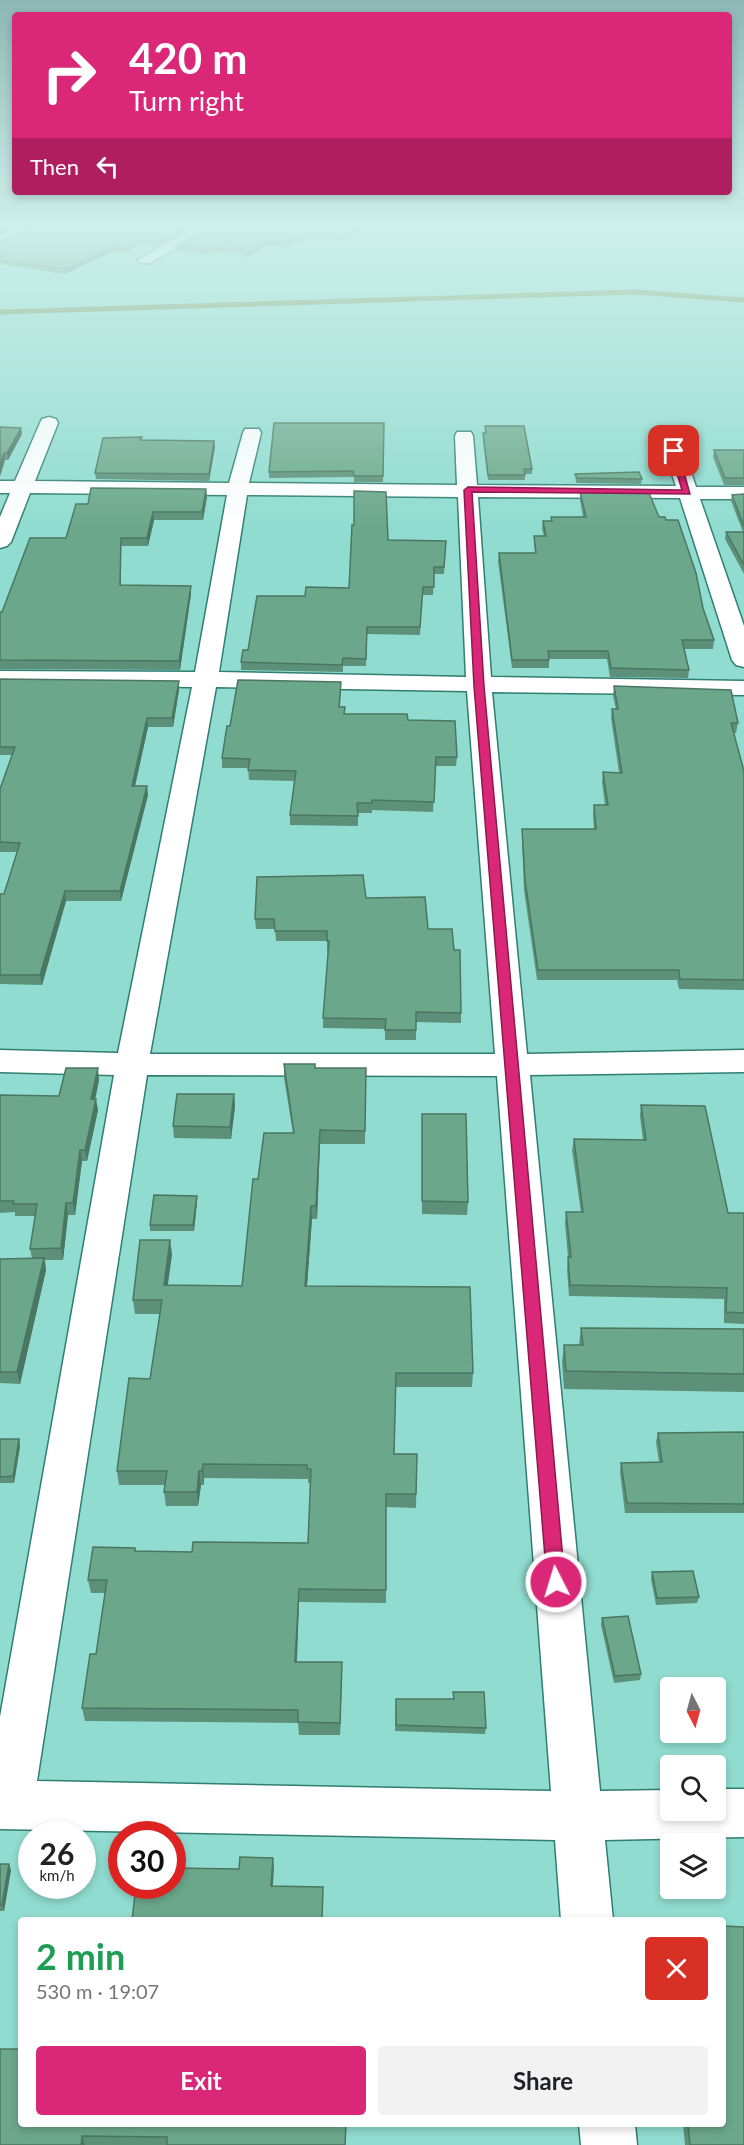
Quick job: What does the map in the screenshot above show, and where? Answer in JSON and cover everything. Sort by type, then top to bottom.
[{"type":"street","points":[[0,542],[21,486],[49,423]]},
{"type":"street","points":[[252,433],[238,488],[206,678],[132,1065],[4,1805],[577,1816],[744,1814]]},
{"type":"street","points":[[464,436],[479,686],[587,1917]]},
{"type":"street","points":[[674,451],[744,660]]},
{"type":"street","points":[[0,486],[744,493]]},
{"type":"street","points":[[0,678],[206,678],[479,686],[744,688]]},
{"type":"street","points":[[0,1061],[132,1065],[511,1065],[744,1061]]},
{"type":"street","points":[[607,2127],[609,2145]]},
{"type":"building","points":[[274,423],[384,423],[383,476],[354,476],[353,471],[269,472]]},
{"type":"building","points":[[485,426],[524,426],[532,469],[524,469],[525,475],[488,475],[483,433],[486,433]]},
{"type":"building","points":[[0,427],[21,428],[7,453],[4,453],[0,466]]},
{"type":"building","points":[[142,437],[140,440],[214,441],[209,474],[95,473],[103,438]]},
{"type":"building","points":[[714,450],[744,450],[744,478],[725,478]]},
{"type":"building","points":[[639,472],[642,479],[577,478],[575,474]]},
{"type":"building","points":[[91,488],[206,489],[202,512],[153,512],[147,538],[121,538],[120,585],[191,586],[179,661],[0,660],[0,612],[2,612],[30,538],[66,538],[76,504],[88,504]]},
{"type":"building","points":[[354,491],[386,492],[388,540],[446,541],[444,567],[434,567],[434,587],[423,587],[420,627],[367,627],[366,659],[343,658],[342,665],[241,662],[243,650],[248,650],[257,596],[305,596],[306,587],[349,588]]},
{"type":"building","points":[[580,492],[649,493],[659,517],[665,517],[666,520],[678,520],[696,573],[703,608],[714,640],[682,640],[689,670],[611,668],[608,651],[548,651],[549,660],[512,660],[499,553],[536,553],[534,536],[546,536],[543,521],[552,521],[551,517],[586,517]]},
{"type":"building","points":[[744,494],[744,526],[732,495]]},
{"type":"building","points":[[726,532],[744,532],[744,565]]},
{"type":"building","points":[[0,679],[179,681],[172,718],[147,718],[132,786],[147,786],[120,891],[65,891],[40,975],[0,975],[0,894],[4,894],[20,843],[0,842],[0,789],[15,747],[0,747]]},
{"type":"building","points":[[238,680],[341,682],[339,707],[345,707],[344,714],[407,714],[408,720],[455,721],[457,757],[436,757],[434,802],[372,800],[372,803],[357,803],[358,816],[290,815],[296,771],[248,770],[250,759],[222,758]]},
{"type":"building","points":[[614,686],[731,690],[738,723],[731,723],[744,771],[744,980],[680,979],[679,970],[538,970],[525,880],[522,829],[596,829],[594,805],[608,805],[603,772],[622,773],[612,709],[618,709]]},
{"type":"building","points":[[363,875],[366,898],[425,897],[428,929],[452,929],[454,950],[460,950],[461,1013],[416,1012],[416,1030],[385,1030],[386,1019],[323,1018],[329,941],[327,941],[327,931],[275,931],[274,919],[255,919],[257,877]]},
{"type":"building","points":[[284,1064],[315,1064],[315,1068],[366,1068],[365,1131],[320,1130],[316,1206],[311,1206],[305,1286],[470,1287],[473,1373],[396,1373],[394,1454],[417,1454],[416,1494],[386,1494],[386,1590],[299,1589],[295,1662],[342,1662],[340,1723],[298,1722],[298,1710],[82,1708],[90,1654],[96,1654],[107,1580],[88,1580],[93,1547],[135,1548],[135,1551],[192,1552],[193,1542],[308,1543],[311,1469],[307,1469],[307,1465],[203,1464],[202,1471],[199,1471],[197,1492],[164,1492],[167,1471],[117,1471],[129,1378],[150,1379],[162,1300],[133,1300],[140,1240],[170,1240],[164,1285],[242,1286],[253,1179],[258,1179],[264,1133],[294,1133]]},
{"type":"building","points":[[66,1068],[98,1068],[91,1099],[96,1099],[85,1150],[80,1150],[73,1203],[66,1203],[61,1248],[30,1249],[37,1204],[13,1204],[14,1201],[0,1201],[0,1095],[59,1096]]},
{"type":"building","points":[[177,1094],[234,1094],[230,1127],[173,1126]]},
{"type":"building","points":[[641,1105],[705,1106],[728,1213],[744,1213],[744,1313],[726,1312],[727,1288],[570,1285],[568,1257],[571,1257],[566,1212],[583,1212],[574,1139],[646,1140]]},
{"type":"building","points":[[422,1114],[466,1114],[468,1202],[422,1201]]},
{"type":"building","points":[[154,1195],[197,1196],[193,1225],[150,1225]]},
{"type":"building","points":[[44,1258],[17,1372],[0,1372],[0,1259]]},
{"type":"building","points":[[581,1328],[744,1329],[744,1374],[566,1371],[564,1345],[583,1345]]},
{"type":"building","points":[[744,1432],[744,1504],[627,1503],[621,1463],[662,1462],[658,1433]]},
{"type":"building","points":[[0,1439],[19,1439],[13,1476],[0,1477]]},
{"type":"building","points":[[693,1571],[699,1597],[657,1598],[652,1572]]},
{"type":"building","points":[[628,1616],[641,1674],[615,1676],[602,1618]]},
{"type":"building","points":[[453,1692],[484,1692],[486,1728],[396,1725],[396,1699],[454,1699]]},
{"type":"building","points":[[240,1857],[273,1858],[271,1886],[323,1887],[322,1917],[132,1917],[134,1899],[186,1899],[186,1868],[239,1869]]},
{"type":"building","points":[[0,1864],[9,1864],[2,1905],[0,1905]]},
{"type":"building","points":[[726,1926],[744,1927],[744,2145],[690,2145],[688,2127],[726,2127]]},
{"type":"building","points":[[0,2049],[18,2049],[18,2127],[346,2127],[345,2145],[167,2145],[167,2137],[82,2136],[81,2145],[0,2145]]},
{"type":"route","points":[[556,1582],[479,686],[468,490],[687,492],[674,451]]}]
